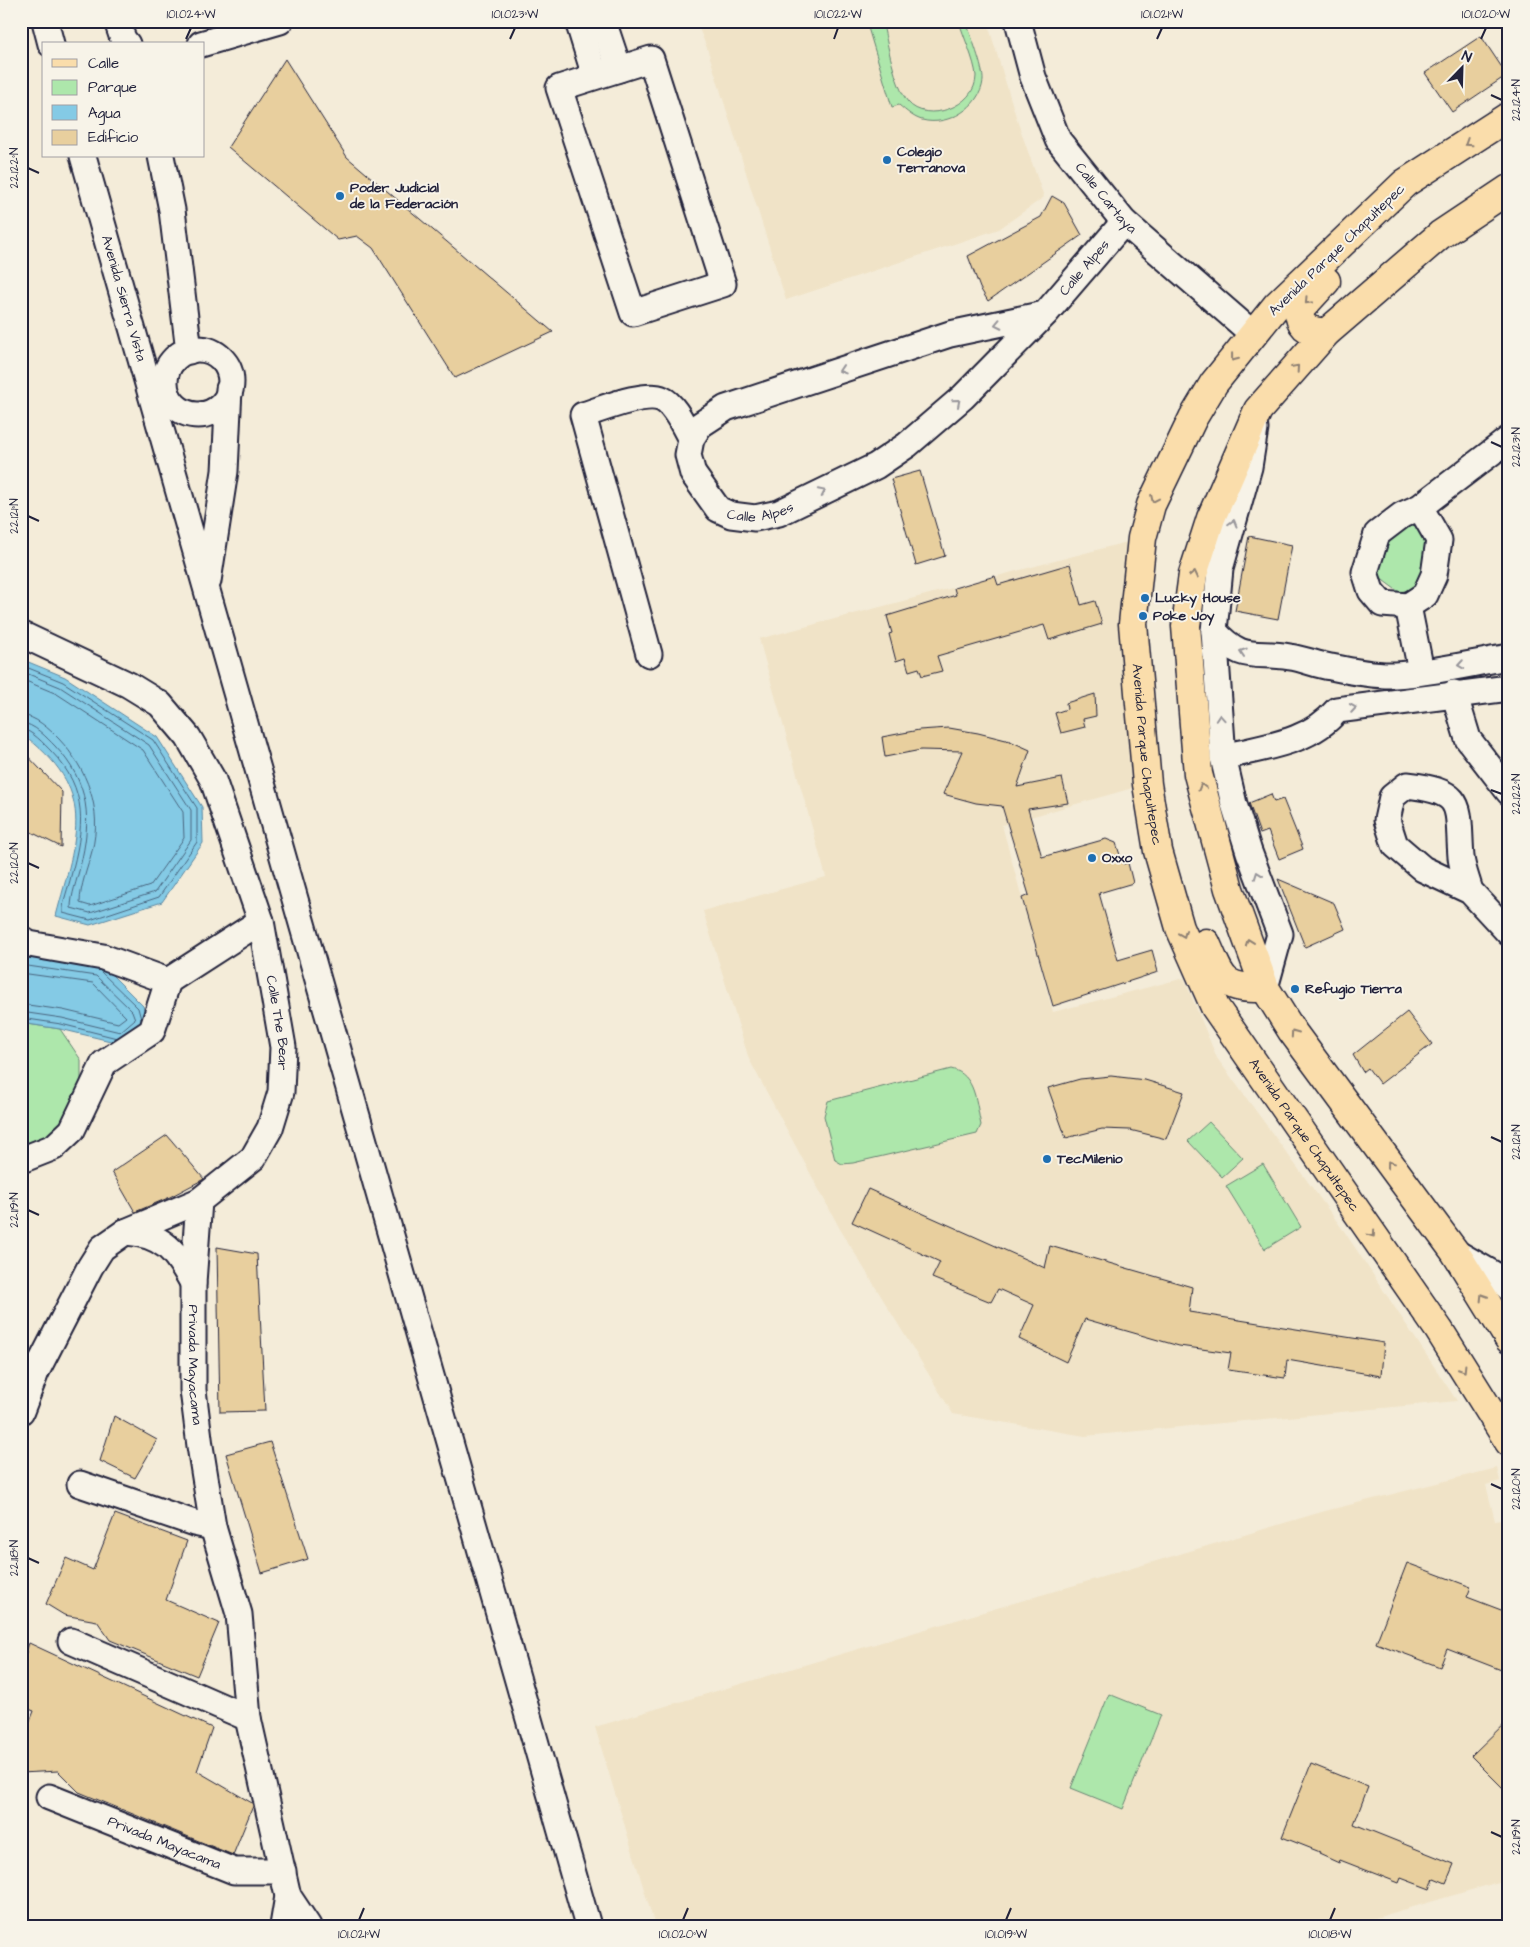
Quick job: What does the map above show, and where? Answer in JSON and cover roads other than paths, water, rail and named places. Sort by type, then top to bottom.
[{"type":"main road","name":"Avenida Parque Chapultepec","points":[[1509,116],[1405,183],[1277,304],[1214,383],[1193,418],[1151,505],[1142,538],[1133,624],[1147,784],[1158,851],[1180,928],[1215,1007],[1439,1330],[1509,1442]]},
{"type":"main road","points":[[1326,333],[1311,331],[1304,327],[1299,314],[1302,307],[1384,222],[1405,183]]},
{"type":"main road","points":[[1509,189],[1440,235],[1326,333],[1258,410],[1211,518],[1194,574],[1186,626],[1198,774],[1229,888],[1265,988],[1292,1031],[1455,1252],[1509,1339]]},
{"type":"main road","points":[[1158,851],[1189,901],[1221,976],[1238,988],[1265,988]]},
{"type":"street","points":[[45,21],[50,42]]},
{"type":"street","points":[[117,21],[126,42]]},
{"type":"street","points":[[205,42],[242,27],[280,21]]},
{"type":"street","points":[[578,21],[595,76]]},
{"type":"street","points":[[603,21],[619,69]]},
{"type":"street","name":"Calle Cartaya","points":[[1018,21],[1033,77],[1058,140],[1124,222],[1253,334]]},
{"type":"street","points":[[651,59],[723,284],[633,313],[559,88],[595,76],[651,59]]},
{"type":"street","name":"Avenida Sierra Vista","points":[[84,158],[588,1926]]},
{"type":"street","points":[[160,158],[172,210],[189,351]]},
{"type":"street","name":"Calle Alpes","points":[[691,439],[688,456],[694,474],[718,508],[732,515],[755,518],[779,513],[876,466],[907,445],[963,397],[1045,314],[1124,222]]},
{"type":"street","points":[[649,654],[583,415],[646,396],[662,399],[674,410],[691,439],[700,425],[726,408],[950,334],[1045,314]]},
{"type":"street","points":[[207,589],[225,471],[230,374],[219,357],[204,350],[189,351],[179,355],[167,372],[165,382],[167,393],[172,402],[191,414],[202,415],[221,405],[229,390]]},
{"type":"street","points":[[1258,410],[1249,467],[1220,569],[1214,631],[1223,757],[1234,804],[1249,852],[1280,934],[1265,988]]},
{"type":"street","points":[[1420,507],[1439,540],[1434,575],[1425,595],[1408,606],[1382,604],[1371,591],[1365,572],[1377,534],[1402,515],[1420,507],[1509,439]]},
{"type":"street","points":[[1408,606],[1421,671]]},
{"type":"street","points":[[1214,631],[1227,645],[1241,652],[1257,656],[1279,655],[1302,658],[1330,667],[1394,675],[1509,657]]},
{"type":"street","name":"Calle The Bear","points":[[21,634],[160,704],[188,737],[213,780],[261,921],[283,1047],[281,1092],[270,1128],[252,1158],[199,1201],[125,1232],[102,1248],[90,1267],[36,1372],[21,1411]]},
{"type":"street","points":[[1394,675],[1398,701]]},
{"type":"street","points":[[1223,757],[1297,738],[1321,727],[1337,710],[1454,693],[1509,688]]},
{"type":"street","points":[[1454,693],[1468,740],[1509,792]]},
{"type":"street","points":[[1470,891],[1509,933]]},
{"type":"street","points":[[21,1160],[54,1147],[72,1130],[104,1063],[152,1032],[168,981],[261,921]]},
{"type":"street","points":[[21,939],[29,944],[103,957],[168,981]]},
{"type":"street","name":"Privada Mayacama","points":[[199,1201],[193,1283],[193,1390],[213,1527],[239,1614],[248,1718],[288,1896],[284,1926]]},
{"type":"street","points":[[125,1232],[144,1233],[164,1243],[178,1256],[193,1283]]},
{"type":"street","points":[[1455,1252],[1495,1275],[1509,1288]]},
{"type":"street","points":[[80,1484],[194,1523],[213,1527]]},
{"type":"street","points":[[71,1641],[248,1718]]},
{"type":"street","name":"Privada Mayacama","points":[[49,1797],[234,1871],[283,1871]]},
{"type":"street","name":"Privada Mayacama","points":[[288,1896],[308,1926]]},
{"type":"water","points":[[21,659],[65,677],[157,737],[202,807],[203,843],[162,902],[90,925],[56,916],[75,838],[76,816],[72,795],[62,774],[46,754],[21,733]]},
{"type":"water","points":[[29,953],[102,965],[143,1006],[148,1024],[123,1044],[60,1029],[21,1023],[21,954]]},
{"type":"place","name":"Colegio Terranova","points":[[887,160]]},
{"type":"place","name":"Poder Judicial de la Federación","points":[[340,196]]},
{"type":"place","name":"Lucky House","points":[[1145,598]]},
{"type":"place","name":"Poke Joy","points":[[1143,616]]},
{"type":"place","name":"Oxxo","points":[[1092,858]]},
{"type":"place","name":"Refugio Tierra","points":[[1295,989]]},
{"type":"place","name":"TecMilenio","points":[[1047,1159]]}]
